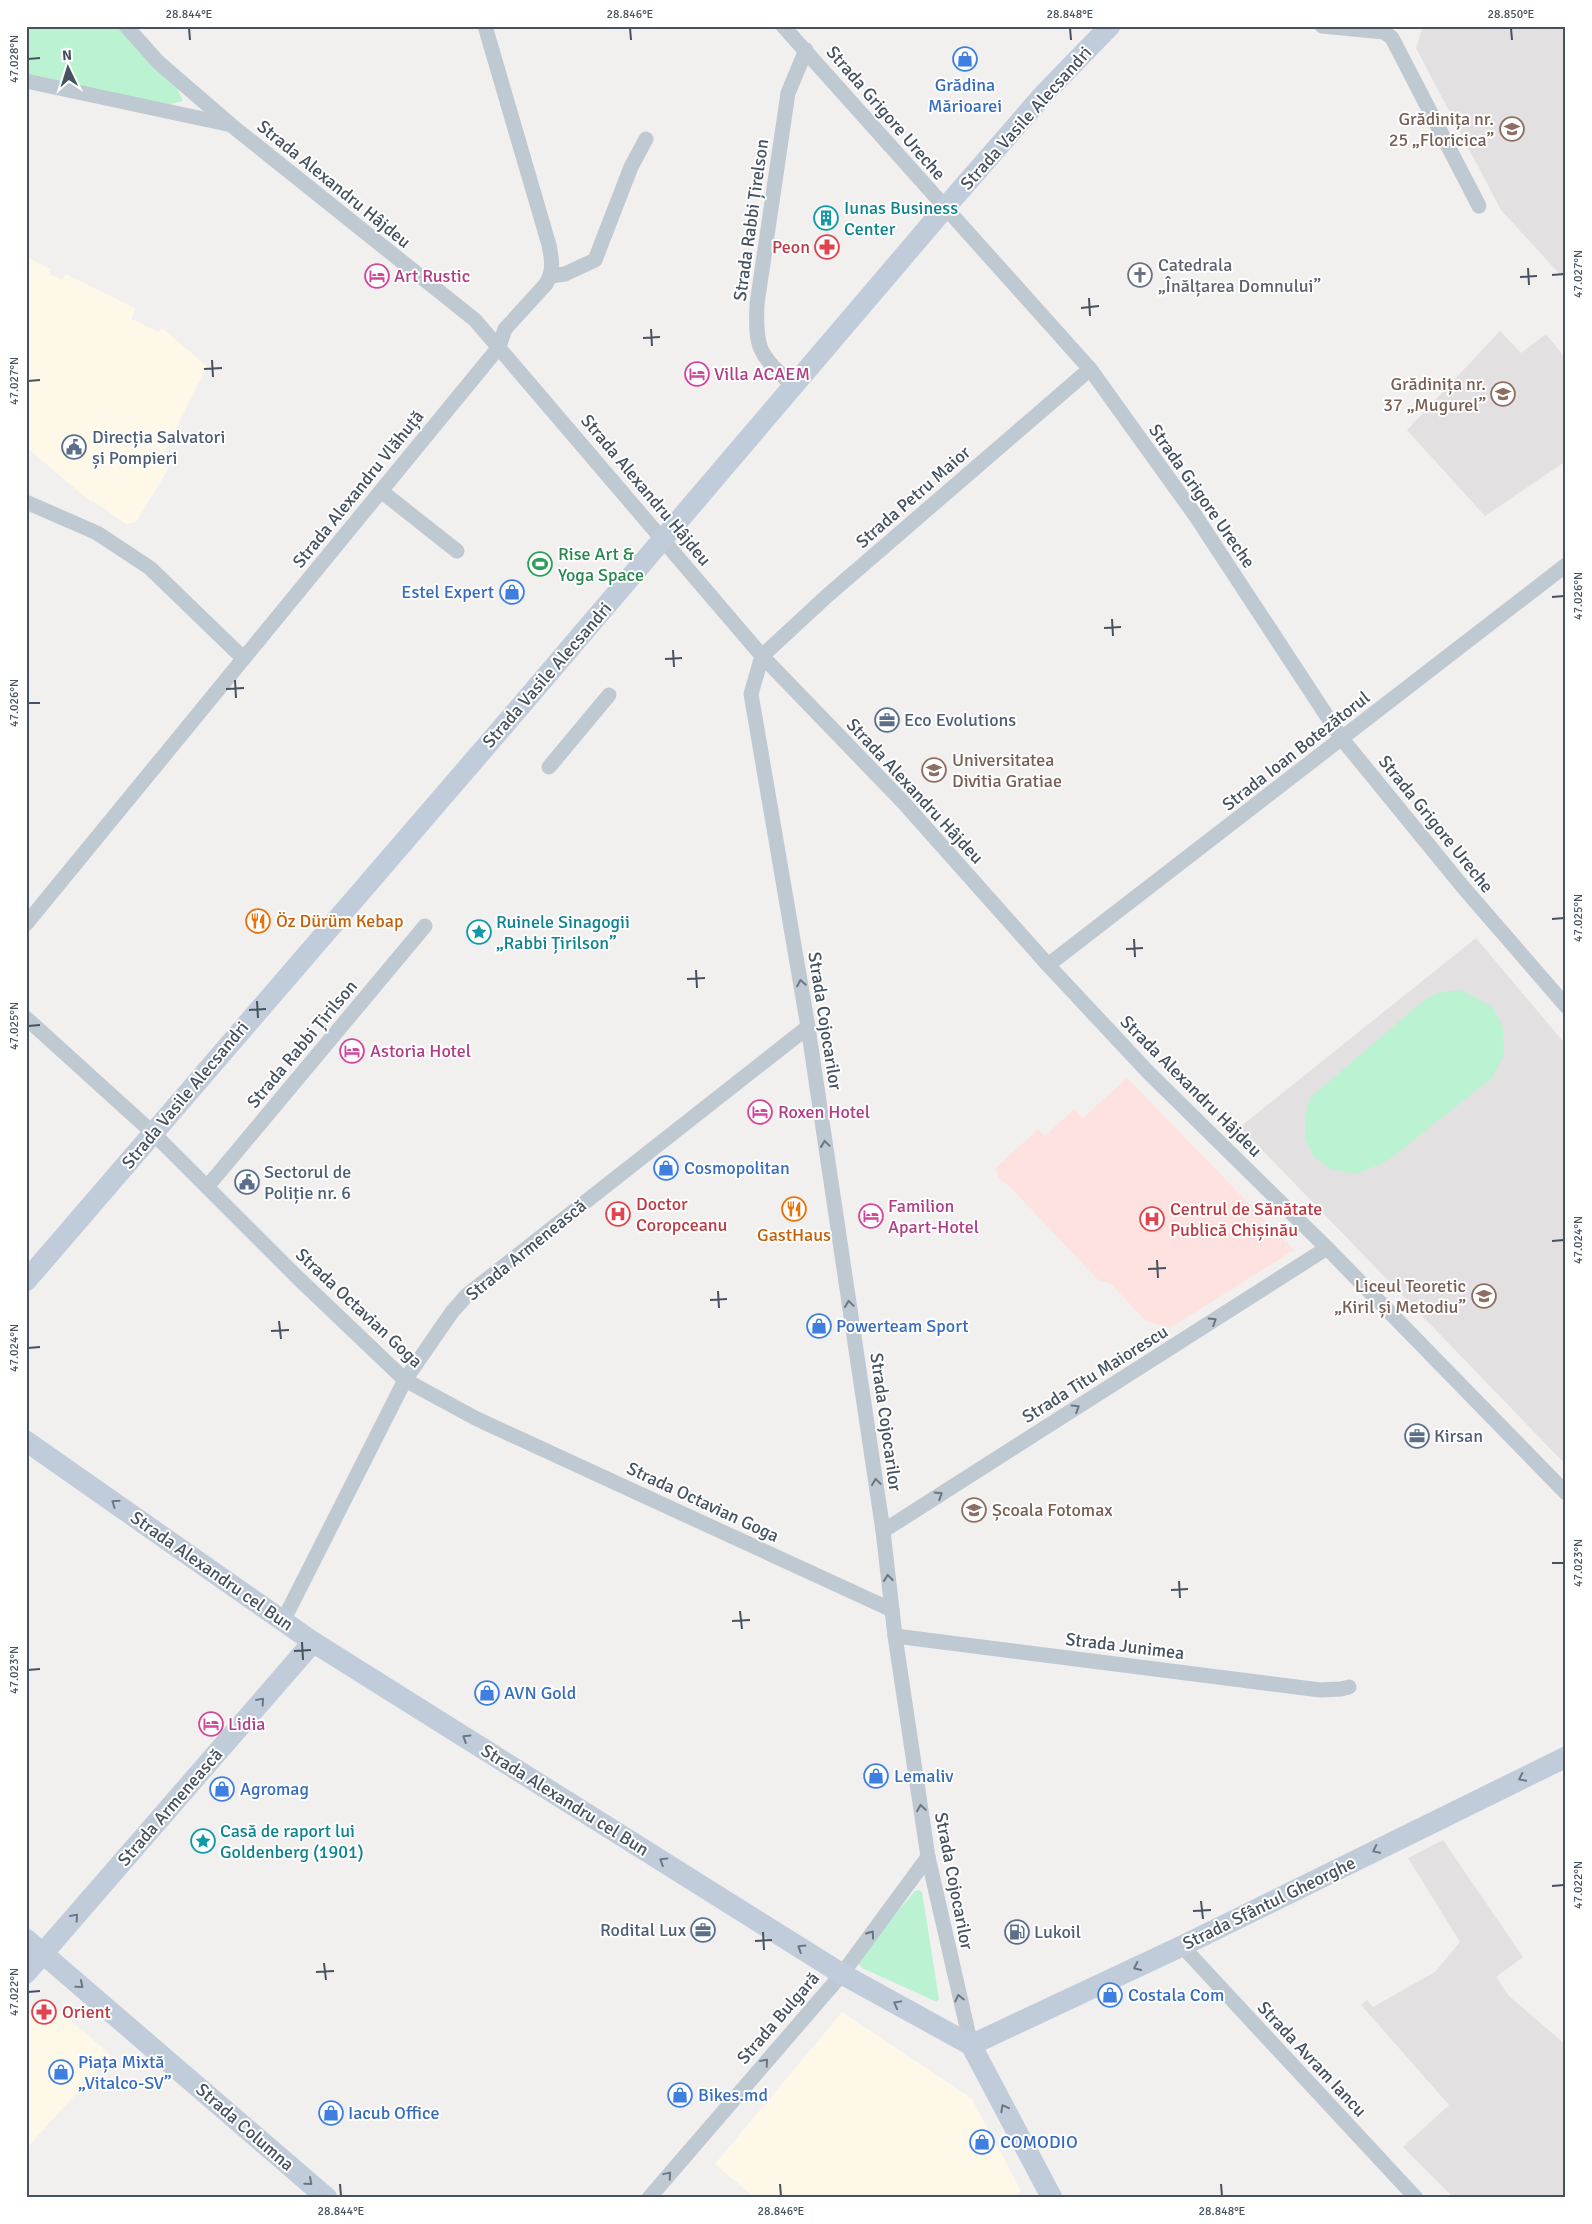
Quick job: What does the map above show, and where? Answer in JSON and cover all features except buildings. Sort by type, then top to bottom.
[{"type":"main road","name":"Strada Vasile Alecsandri","points":[[26,1281],[154,1134],[944,209],[1044,94],[1110,26]]},
{"type":"main road","name":"Strada Alexandru cel Bun","points":[[26,1441],[313,1642],[842,1974],[971,2045]]},
{"type":"main road","name":"Strada Armenească","points":[[26,1972],[313,1642]]},
{"type":"main road","name":"Strada Sfântul Gheorghe","points":[[971,2045],[1182,1946],[1566,1757]]},
{"type":"main road","name":"Strada Columna","points":[[26,1939],[327,2198]]},
{"type":"main road","points":[[971,2045],[1052,2198]]},
{"type":"street","name":"Strada Alexandru Hâjdeu","points":[[126,26],[158,62],[231,125],[475,320],[762,656],[903,802],[1048,965],[1148,1072],[1327,1248],[1566,1494]]},
{"type":"street","points":[[485,26],[549,245],[552,267],[550,276],[565,274],[596,260],[632,167],[646,139]]},
{"type":"street","name":"Strada Grigore Ureche","points":[[783,26],[944,209],[975,239],[1090,369],[1195,516],[1342,739],[1463,887],[1566,1006]]},
{"type":"street","points":[[1322,26],[1384,32],[1392,38],[1479,206]]},
{"type":"street","name":"Strada Rabbi Țirelson","points":[[793,386],[769,362],[761,351],[757,340],[756,325],[757,304],[788,93],[806,50]]},
{"type":"street","name":"Strada Alexandru Hâjdeu","points":[[26,81],[231,125]]},
{"type":"street","name":"Strada Alexandru Vlăhuță","points":[[26,924],[500,347],[505,329],[546,284],[550,276]]},
{"type":"street","name":"Strada Petru Maior","points":[[762,656],[828,595],[1090,369]]},
{"type":"street","points":[[381,491],[457,551]]},
{"type":"street","points":[[26,502],[90,529],[118,544],[150,568],[243,658]]},
{"type":"street","name":"Strada Ioan Botezătorul","points":[[1048,965],[1566,565]]},
{"type":"street","name":"Strada Cojocarilor","points":[[762,656],[751,694],[808,1027],[883,1531],[895,1636],[928,1856],[971,2045]]},
{"type":"street","points":[[549,767],[609,695]]},
{"type":"street","name":"Strada Rabbi Țirilson","points":[[208,1187],[426,926]]},
{"type":"street","name":"Strada Octavian Goga","points":[[26,1018],[154,1134],[297,1277],[405,1380],[477,1419],[892,1610]]},
{"type":"street","name":"Strada Armenească","points":[[283,1621],[405,1380],[452,1312],[467,1295],[808,1027]]},
{"type":"street","name":"Strada Titu Maiorescu","points":[[883,1531],[1327,1248]]},
{"type":"street","name":"Strada Junimea","points":[[895,1636],[1320,1690],[1341,1690],[1349,1687]]},
{"type":"street","name":"Strada Bulgară","points":[[649,2198],[842,1974],[928,1856]]},
{"type":"street","name":"Strada Avram Iancu","points":[[1182,1946],[1416,2198]]},
{"type":"shaded area","name":"Grădinița nr. 25 „Floricica”","points":[[1423,26],[1566,26],[1566,281],[1501,210],[1416,48]]},
{"type":"shaded area","points":[[26,257],[51,269],[50,274],[62,280],[66,274],[135,308],[132,319],[158,332],[162,328],[207,366],[159,463],[169,468],[136,522],[126,524],[93,501],[91,502],[26,447]]},
{"type":"shaded area","name":"Grădinița nr. 37 „Mugurel”","points":[[1500,331],[1521,353],[1546,334],[1566,359],[1566,461],[1485,516],[1407,430]]},
{"type":"shaded area","name":"Liceul Teoretic „Kiril și Metodiu”","points":[[1476,938],[1566,1045],[1566,1465],[1240,1127]]},
{"type":"shaded area","name":"Centrul de Sănătate Publică Chișinău","points":[[1127,1078],[1294,1250],[1170,1328],[1146,1321],[1111,1284],[1098,1280],[1011,1188],[998,1177],[996,1168],[1038,1129],[1045,1136],[1074,1109],[1083,1118]]},
{"type":"shaded area","points":[[1443,1840],[1523,1957],[1496,1977],[1509,1996],[1566,2045],[1566,2198],[1454,2198],[1403,2147],[1449,2105],[1361,2005],[1367,2000],[1373,2007],[1435,1972],[1460,1942],[1408,1858]]},
{"type":"shaded area","name":"Piața Mixtă „Vitalco-SV”","points":[[49,2002],[111,2055],[26,2149],[26,2019],[40,2003]]},
{"type":"shaded area","points":[[842,2012],[972,2099],[1021,2191],[1008,2198],[755,2198],[715,2164]]},
{"type":"green space","points":[[26,26],[117,26],[175,83],[183,101],[162,106],[26,76]]},
{"type":"green space","points":[[1461,990],[1493,1007],[1503,1028],[1504,1055],[1492,1078],[1387,1161],[1356,1174],[1331,1169],[1314,1157],[1305,1139],[1305,1115],[1310,1098],[1424,1000],[1437,993]]},
{"type":"green space","points":[[919,1890],[922,1892],[939,1999],[937,2002],[862,1968],[858,1963],[858,1958],[915,1891]]},
{"type":"place","name":"Grădina Mărioarei","points":[[965,59]]},
{"type":"place","name":"Grădinița nr. 25 „Floricica”","points":[[1512,129]]},
{"type":"place","name":"Iunas Business Center","points":[[826,218]]},
{"type":"place","name":"Peon","points":[[827,247]]},
{"type":"place","name":"Catedrala „Înălțarea Domnului”","points":[[1140,275]]},
{"type":"place","name":"Art Rustic","points":[[377,276]]},
{"type":"place","name":"Villa ACAEM","points":[[697,374]]},
{"type":"place","name":"Grădinița nr. 37 „Mugurel”","points":[[1503,394]]},
{"type":"place","name":"Direcția Salvatori și Pompieri","points":[[74,447]]},
{"type":"place","name":"Rise Art & Yoga Space","points":[[540,564]]},
{"type":"place","name":"Estel Expert","points":[[512,592]]},
{"type":"place","name":"Eco Evolutions","points":[[887,720]]},
{"type":"place","name":"Universitatea Divitia Gratiae","points":[[934,770]]},
{"type":"place","name":"Öz Dürüm Kebap","points":[[258,921]]},
{"type":"place","name":"Ruinele Sinagogii „Rabbi Țirilson”","points":[[479,932]]},
{"type":"place","name":"Astoria Hotel","points":[[352,1051]]},
{"type":"place","name":"Roxen Hotel","points":[[760,1112]]},
{"type":"place","name":"Cosmopolitan","points":[[666,1168]]},
{"type":"place","name":"Sectorul de Poliție nr. 6","points":[[247,1182]]},
{"type":"place","name":"GastHaus","points":[[794,1209]]},
{"type":"place","name":"Doctor Coropceanu","points":[[618,1214]]},
{"type":"place","name":"Familion Apart-Hotel","points":[[871,1216]]},
{"type":"place","name":"Centrul de Sănătate Publică Chișinău","points":[[1152,1219]]},
{"type":"place","name":"Liceul Teoretic „Kiril și Metodiu”","points":[[1484,1296]]},
{"type":"place","name":"Powerteam Sport","points":[[819,1326]]},
{"type":"place","name":"Kirsan","points":[[1417,1436]]},
{"type":"place","name":"Școala Fotomax","points":[[974,1510]]},
{"type":"place","name":"AVN Gold","points":[[487,1693]]},
{"type":"place","name":"Lidia","points":[[211,1724]]},
{"type":"place","name":"Lemaliv","points":[[876,1776]]},
{"type":"place","name":"Agromag","points":[[222,1789]]},
{"type":"place","name":"Casă de raport lui Goldenberg (1901)","points":[[203,1841]]},
{"type":"place","name":"Rodital Lux","points":[[703,1930]]},
{"type":"place","name":"Lukoil","points":[[1017,1932]]},
{"type":"place","name":"Costala Com","points":[[1110,1995]]},
{"type":"place","name":"Orient","points":[[44,2012]]},
{"type":"place","name":"Piața Mixtă „Vitalco-SV”","points":[[61,2072]]},
{"type":"place","name":"Bikes.md","points":[[680,2095]]},
{"type":"place","name":"Iacub Office","points":[[331,2113]]},
{"type":"place","name":"COMODIO","points":[[982,2142]]}]
